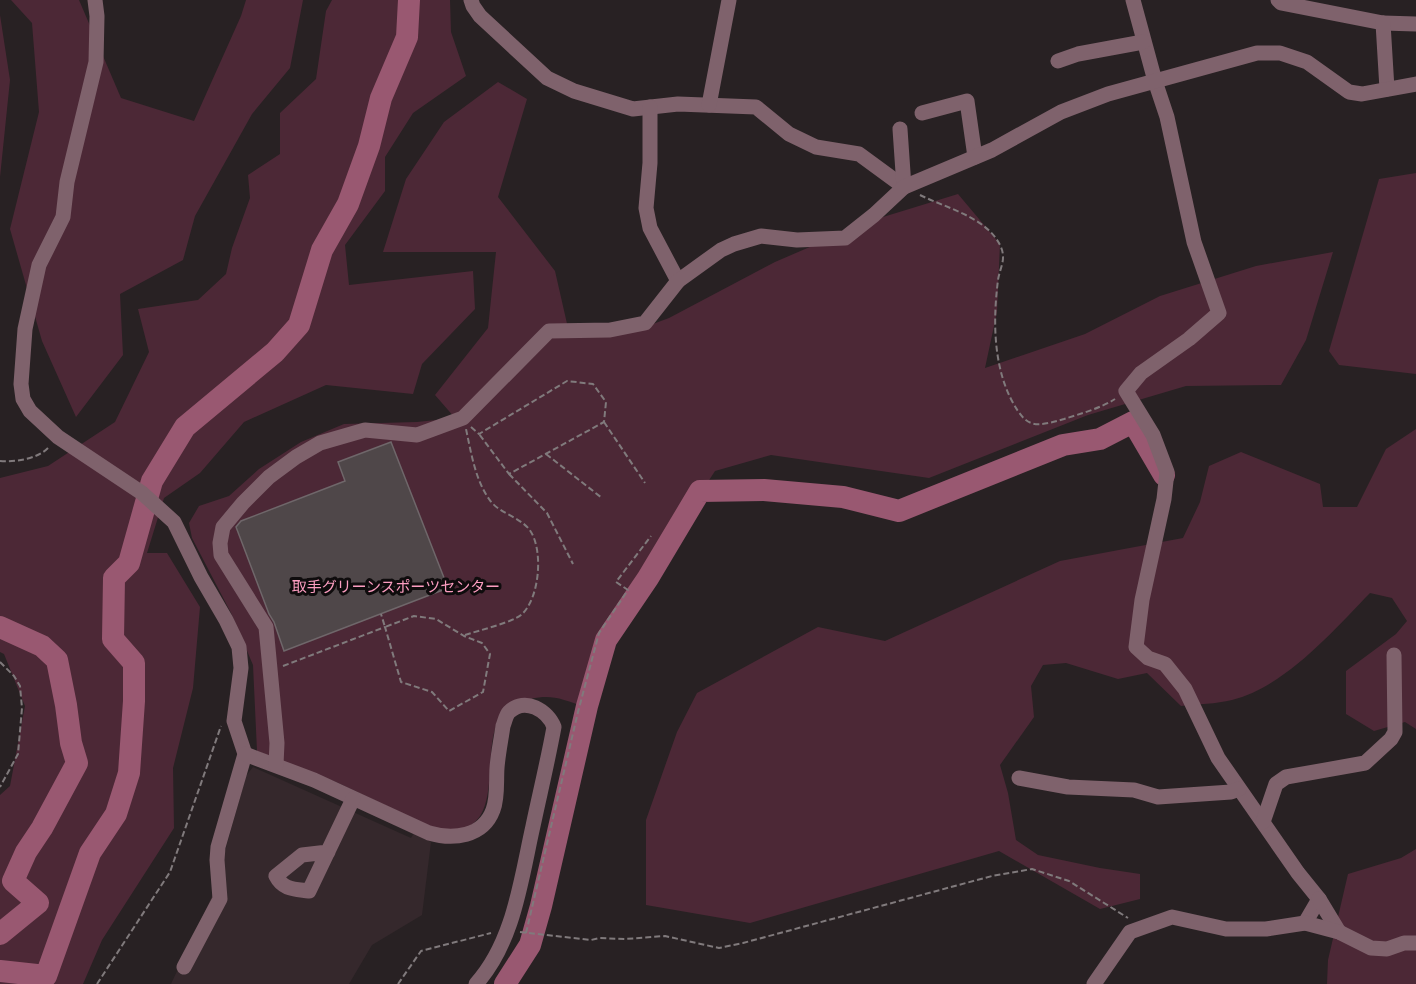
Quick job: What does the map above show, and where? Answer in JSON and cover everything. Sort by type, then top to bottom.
[{"type":"street","points":[[95,0],[98,16],[96,62],[67,183],[63,217],[39,265],[25,329],[21,384],[23,399],[30,411],[58,437],[142,493],[174,522],[239,647],[241,668],[234,721],[245,754],[218,847],[220,899],[184,967]]},
{"type":"street","points":[[471,0],[472,6],[480,16],[547,78],[574,91],[633,109],[678,104],[756,107],[789,134],[816,147],[859,154],[904,187]]},
{"type":"street","points":[[709,105],[729,0]]},
{"type":"street","points":[[1133,0],[1143,42],[1167,117],[1194,242],[1219,313],[1189,339],[1141,373],[1126,391],[1153,435],[1167,472],[1164,499],[1142,600],[1136,647],[1148,658],[1165,664],[1185,690],[1218,758],[1298,873],[1319,899],[1339,932]]},
{"type":"street","points":[[1278,0],[1281,3],[1383,23],[1416,24]]},
{"type":"street","points":[[1314,0],[1383,23]]},
{"type":"street","points":[[1383,23],[1387,89]]},
{"type":"street","points":[[1058,61],[1078,54],[1143,42]]},
{"type":"street","points":[[276,765],[277,742],[266,627],[222,555],[220,543],[223,527],[243,502],[269,477],[296,457],[320,443],[365,430],[417,435],[463,418],[549,331],[610,330],[645,322],[678,281],[721,250],[753,238],[761,236],[797,240],[845,238],[904,187],[992,150],[1060,112],[1107,94],[1257,53],[1280,53],[1307,62],[1349,92],[1362,94],[1416,84]]},
{"type":"street","points":[[922,113],[967,101],[975,157]]},
{"type":"street","points":[[650,107],[650,163],[646,208],[650,228],[678,281]]},
{"type":"street","points":[[900,129],[904,187]]},
{"type":"street","points":[[1263,822],[1276,784],[1286,777],[1365,763],[1391,739],[1395,732],[1394,655]]},
{"type":"street","points":[[245,754],[276,765],[429,833],[444,837],[457,837],[471,833],[484,825],[493,812],[503,726],[508,713],[514,709],[531,705],[541,709],[551,719],[554,727],[516,901],[496,955],[476,984]]},
{"type":"street","points":[[1019,778],[1068,787],[1134,790],[1158,797],[1231,792],[1239,789]]},
{"type":"street","points":[[328,852],[353,799]]},
{"type":"street","points":[[1305,924],[1319,899]]},
{"type":"street","points":[[1094,984],[1130,932],[1172,917],[1226,929],[1266,929],[1305,924],[1339,932],[1371,948],[1387,949],[1404,943],[1416,943]]},
{"type":"path","points":[[904,187],[986,227],[1000,244],[1005,260],[998,278],[997,359],[1008,394],[1025,421],[1036,425],[1064,418],[1110,403],[1126,391]]},
{"type":"path","points":[[479,434],[567,381],[593,384],[606,402],[604,422],[645,483]]},
{"type":"path","points":[[463,418],[479,434],[509,474],[547,513],[573,564]]},
{"type":"path","points":[[463,418],[477,474],[489,501],[521,521],[531,531],[538,554],[537,578],[532,599],[520,616],[464,636]]},
{"type":"path","points":[[509,474],[604,422]]},
{"type":"path","points":[[0,461],[36,455],[45,451],[58,437]]},
{"type":"path","points":[[546,454],[602,498]]},
{"type":"path","points":[[526,933],[599,633],[627,590],[616,582],[651,536]]},
{"type":"path","points":[[269,671],[385,627],[414,616],[436,619],[464,636],[482,643],[490,654],[483,692],[449,711],[432,692],[401,682],[385,627],[381,614]]},
{"type":"path","points":[[0,662],[20,686],[22,708],[18,754],[0,787]]},
{"type":"path","points":[[97,984],[170,872],[223,722]]},
{"type":"path","points":[[398,984],[421,951],[507,929],[591,939],[664,936],[719,948],[743,944],[992,876],[1032,869],[1069,881],[1143,927]]},
{"type":"shaded area","points":[[253,767],[411,838],[414,833],[431,842],[422,915],[372,945],[349,984],[171,984],[213,894],[246,776]]},
{"type":"green space","points":[[11,0],[79,0],[121,98],[194,121],[246,0],[303,0],[290,68],[252,114],[195,216],[183,260],[120,294],[123,355],[76,417],[42,341],[10,229],[39,112],[32,23]]},
{"type":"green space","points":[[332,0],[450,0],[451,32],[466,76],[413,113],[385,157],[385,191],[345,245],[349,285],[473,271],[475,309],[422,364],[413,394],[326,385],[244,422],[200,473],[164,498],[147,553],[167,553],[200,607],[193,688],[173,768],[174,828],[102,940],[83,984],[0,984],[0,795],[10,786],[25,706],[4,654],[0,652],[0,478],[48,466],[115,422],[149,352],[138,309],[198,300],[226,274],[232,248],[250,198],[248,175],[280,154],[280,113],[316,79],[326,11]]},
{"type":"green space","points":[[0,15],[10,80],[0,177]]},
{"type":"green space","points":[[498,82],[527,99],[498,197],[555,271],[568,328],[626,334],[669,318],[775,262],[870,221],[958,194],[1000,244],[997,312],[985,368],[1085,334],[1160,296],[1256,266],[1333,252],[1306,340],[1281,385],[1186,386],[1088,415],[929,478],[771,455],[715,471],[611,631],[589,709],[566,700],[549,697],[509,704],[495,729],[487,799],[481,814],[472,824],[457,830],[434,828],[336,782],[257,751],[253,665],[231,613],[192,538],[189,523],[199,506],[229,496],[259,469],[301,442],[344,424],[417,422],[455,418],[435,395],[488,328],[496,252],[383,252],[406,179],[444,122]]},
{"type":"green space","points":[[1416,173],[1416,374],[1339,365],[1329,351],[1379,179]]},
{"type":"green space","points":[[1416,429],[1416,729],[1405,722],[1374,731],[1346,714],[1346,671],[1396,634],[1407,621],[1392,598],[1370,593],[1324,640],[1289,670],[1252,693],[1232,700],[1181,706],[1147,673],[1118,679],[1066,663],[1043,665],[1031,686],[1034,717],[1000,765],[1008,793],[1016,840],[1038,855],[1140,874],[1140,899],[1100,909],[999,851],[750,923],[646,905],[646,820],[677,732],[697,693],[818,627],[885,641],[1060,561],[1183,538],[1200,502],[1209,466],[1241,452],[1320,484],[1323,507],[1357,507],[1386,449]]},
{"type":"green space","points":[[1416,849],[1416,984],[1327,984],[1328,960],[1348,874],[1401,858]]},
{"type":"building","name":"取手グリーンスポーツセンター","points":[[391,442],[448,588],[284,651],[236,527],[241,521],[345,481],[338,462]]},
{"type":"waterway","points":[[0,971],[46,976],[90,853],[116,814],[129,773],[134,663],[113,639],[114,578],[129,563],[152,481],[185,427],[275,352],[299,325],[322,250],[348,204],[369,146],[381,98],[407,37],[409,0]]},
{"type":"waterway","points":[[505,984],[530,945],[587,706],[606,640],[648,578],[700,491],[764,490],[843,497],[899,511],[1063,445],[1100,439],[1133,422],[1164,475]]},
{"type":"waterway","points":[[0,627],[42,646],[57,660],[71,743],[77,763],[42,828],[26,852],[13,881],[38,903],[0,934]]}]
